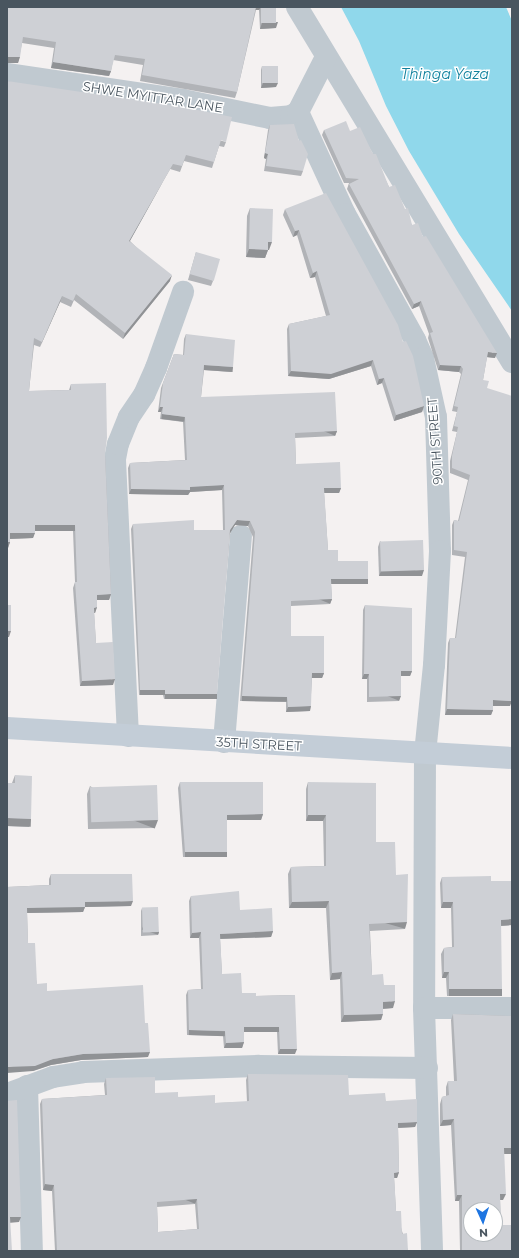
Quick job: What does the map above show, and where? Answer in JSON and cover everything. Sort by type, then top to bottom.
[{"type":"main road","name":"35TH STREET","points":[[7,728],[512,758]]},
{"type":"street","points":[[297,7],[512,362]]},
{"type":"street","points":[[298,112],[326,57]]},
{"type":"street","name":"SHWE MYITTAR LANE","points":[[7,74],[183,100],[270,118],[291,116],[298,112]]},
{"type":"street","name":"90TH STREET","points":[[298,112],[345,214],[415,340],[433,394],[438,440],[440,551],[434,665],[425,753],[424,1008],[432,1251]]},
{"type":"street","points":[[128,736],[115,459],[118,444],[129,417],[144,395],[156,368],[182,292]]},
{"type":"street","points":[[224,742],[241,536]]},
{"type":"street","points":[[424,1008],[512,1008]]},
{"type":"street","points":[[7,1094],[52,1077],[83,1072],[157,1068],[259,1066],[427,1068]]},
{"type":"street","points":[[27,1086],[32,1250]]},
{"type":"water","name":"Thinga Yaza","points":[[341,7],[506,7],[512,21],[512,311],[459,234],[409,151],[386,106],[359,41]]},
{"type":"building","points":[[7,7],[256,7],[237,92],[142,75],[145,59],[115,55],[111,71],[53,62],[56,42],[23,37],[20,57],[7,57]]},
{"type":"building","points":[[261,7],[276,7],[276,23],[261,23]]},
{"type":"building","points":[[262,66],[278,66],[278,83],[262,83]]},
{"type":"building","points":[[7,81],[183,107],[232,117],[226,142],[221,140],[214,162],[186,155],[182,166],[173,164],[129,241],[172,275],[125,333],[76,294],[73,301],[62,296],[42,342],[34,338],[29,391],[71,390],[71,384],[106,383],[107,438],[105,454],[111,594],[97,595],[97,607],[94,608],[96,643],[113,642],[115,679],[82,681],[75,582],[77,582],[75,525],[35,525],[35,533],[10,533],[10,542],[7,542]]},
{"type":"building","points":[[346,121],[350,131],[360,127],[373,154],[376,154],[389,187],[395,185],[405,209],[408,208],[412,225],[418,223],[423,237],[426,236],[497,353],[488,352],[483,380],[489,381],[487,388],[512,396],[512,701],[493,700],[493,710],[447,709],[450,638],[456,638],[467,552],[454,550],[454,520],[459,521],[470,475],[452,468],[452,456],[458,427],[454,426],[458,407],[454,406],[463,369],[461,366],[440,365],[430,333],[433,332],[421,301],[414,304],[349,184],[359,179],[346,178],[324,130]]},
{"type":"building","points":[[294,124],[299,141],[301,140],[308,154],[303,171],[266,166],[268,154],[265,153],[270,125]]},
{"type":"building","points":[[326,193],[398,325],[403,342],[406,341],[413,356],[424,406],[396,415],[384,378],[379,379],[373,360],[331,374],[291,371],[289,324],[330,315],[317,271],[313,273],[299,230],[295,231],[285,209]]},
{"type":"building","points":[[250,208],[273,209],[272,242],[268,242],[268,250],[249,249]]},
{"type":"building","points":[[196,252],[220,259],[214,281],[190,274]]},
{"type":"building","points":[[186,334],[235,340],[233,367],[204,365],[201,397],[335,392],[337,431],[295,433],[296,464],[340,462],[341,488],[324,488],[328,550],[338,550],[338,561],[368,561],[368,579],[331,579],[332,599],[291,601],[291,636],[324,636],[324,673],[312,673],[311,706],[288,707],[287,697],[242,696],[255,532],[250,521],[237,520],[230,530],[217,694],[165,694],[165,690],[140,690],[133,524],[194,520],[194,530],[225,530],[224,485],[190,487],[190,490],[131,489],[130,463],[187,460],[185,417],[162,414],[163,407],[160,407],[163,383],[174,354],[184,355]]},
{"type":"building","points":[[423,540],[424,570],[381,571],[380,542]]},
{"type":"building","points":[[7,605],[11,605],[11,631],[7,631]]},
{"type":"building","points":[[365,605],[412,608],[412,671],[401,671],[401,696],[369,697],[369,674],[364,674]]},
{"type":"building","points":[[15,775],[32,776],[31,819],[7,818],[7,783],[15,783]]},
{"type":"building","points":[[180,782],[263,782],[263,814],[227,815],[227,852],[185,852]]},
{"type":"building","points":[[308,782],[376,783],[376,842],[395,842],[396,875],[408,874],[407,922],[369,924],[372,975],[383,974],[384,985],[395,985],[395,1001],[383,1002],[383,1014],[344,1015],[342,972],[332,973],[329,901],[292,902],[291,867],[326,866],[326,815],[308,815]]},
{"type":"building","points":[[157,785],[158,820],[91,822],[90,787]]},
{"type":"building","points":[[51,874],[132,874],[133,901],[85,902],[85,907],[27,908],[28,943],[35,943],[37,984],[47,983],[47,991],[143,985],[145,1023],[148,1023],[150,1052],[83,1054],[53,1059],[35,1066],[7,1067],[7,887],[51,885]]},
{"type":"building","points":[[491,876],[491,881],[512,881],[512,919],[501,920],[502,989],[449,989],[449,972],[444,972],[444,948],[454,947],[453,902],[443,902],[442,877]]},
{"type":"building","points":[[239,891],[240,910],[272,908],[273,931],[220,934],[222,974],[241,973],[242,993],[256,993],[256,996],[295,995],[297,1049],[280,1049],[279,1027],[244,1027],[244,1042],[226,1043],[225,1031],[189,1030],[188,990],[203,989],[201,932],[192,933],[191,896]]},
{"type":"building","points":[[158,907],[159,932],[143,933],[142,908]]},
{"type":"building","points":[[453,1014],[512,1016],[512,1148],[504,1148],[506,1194],[500,1194],[500,1202],[463,1202],[463,1242],[503,1242],[503,1225],[512,1225],[512,1251],[462,1251],[462,1195],[457,1195],[454,1119],[443,1120],[442,1097],[449,1095],[448,1081],[457,1081]]},
{"type":"building","points":[[248,1074],[348,1075],[349,1095],[385,1093],[386,1101],[417,1099],[417,1122],[398,1123],[399,1172],[394,1173],[396,1211],[401,1211],[402,1234],[407,1233],[408,1251],[57,1251],[54,1185],[45,1184],[42,1099],[107,1095],[106,1078],[155,1077],[155,1093],[178,1092],[178,1097],[215,1095],[215,1103],[249,1101]],"holes":[[[197,1199],[199,1229],[158,1232],[157,1202]]]},
{"type":"building","points":[[17,1100],[21,1217],[10,1217],[12,1251],[7,1251],[7,1101]]}]
